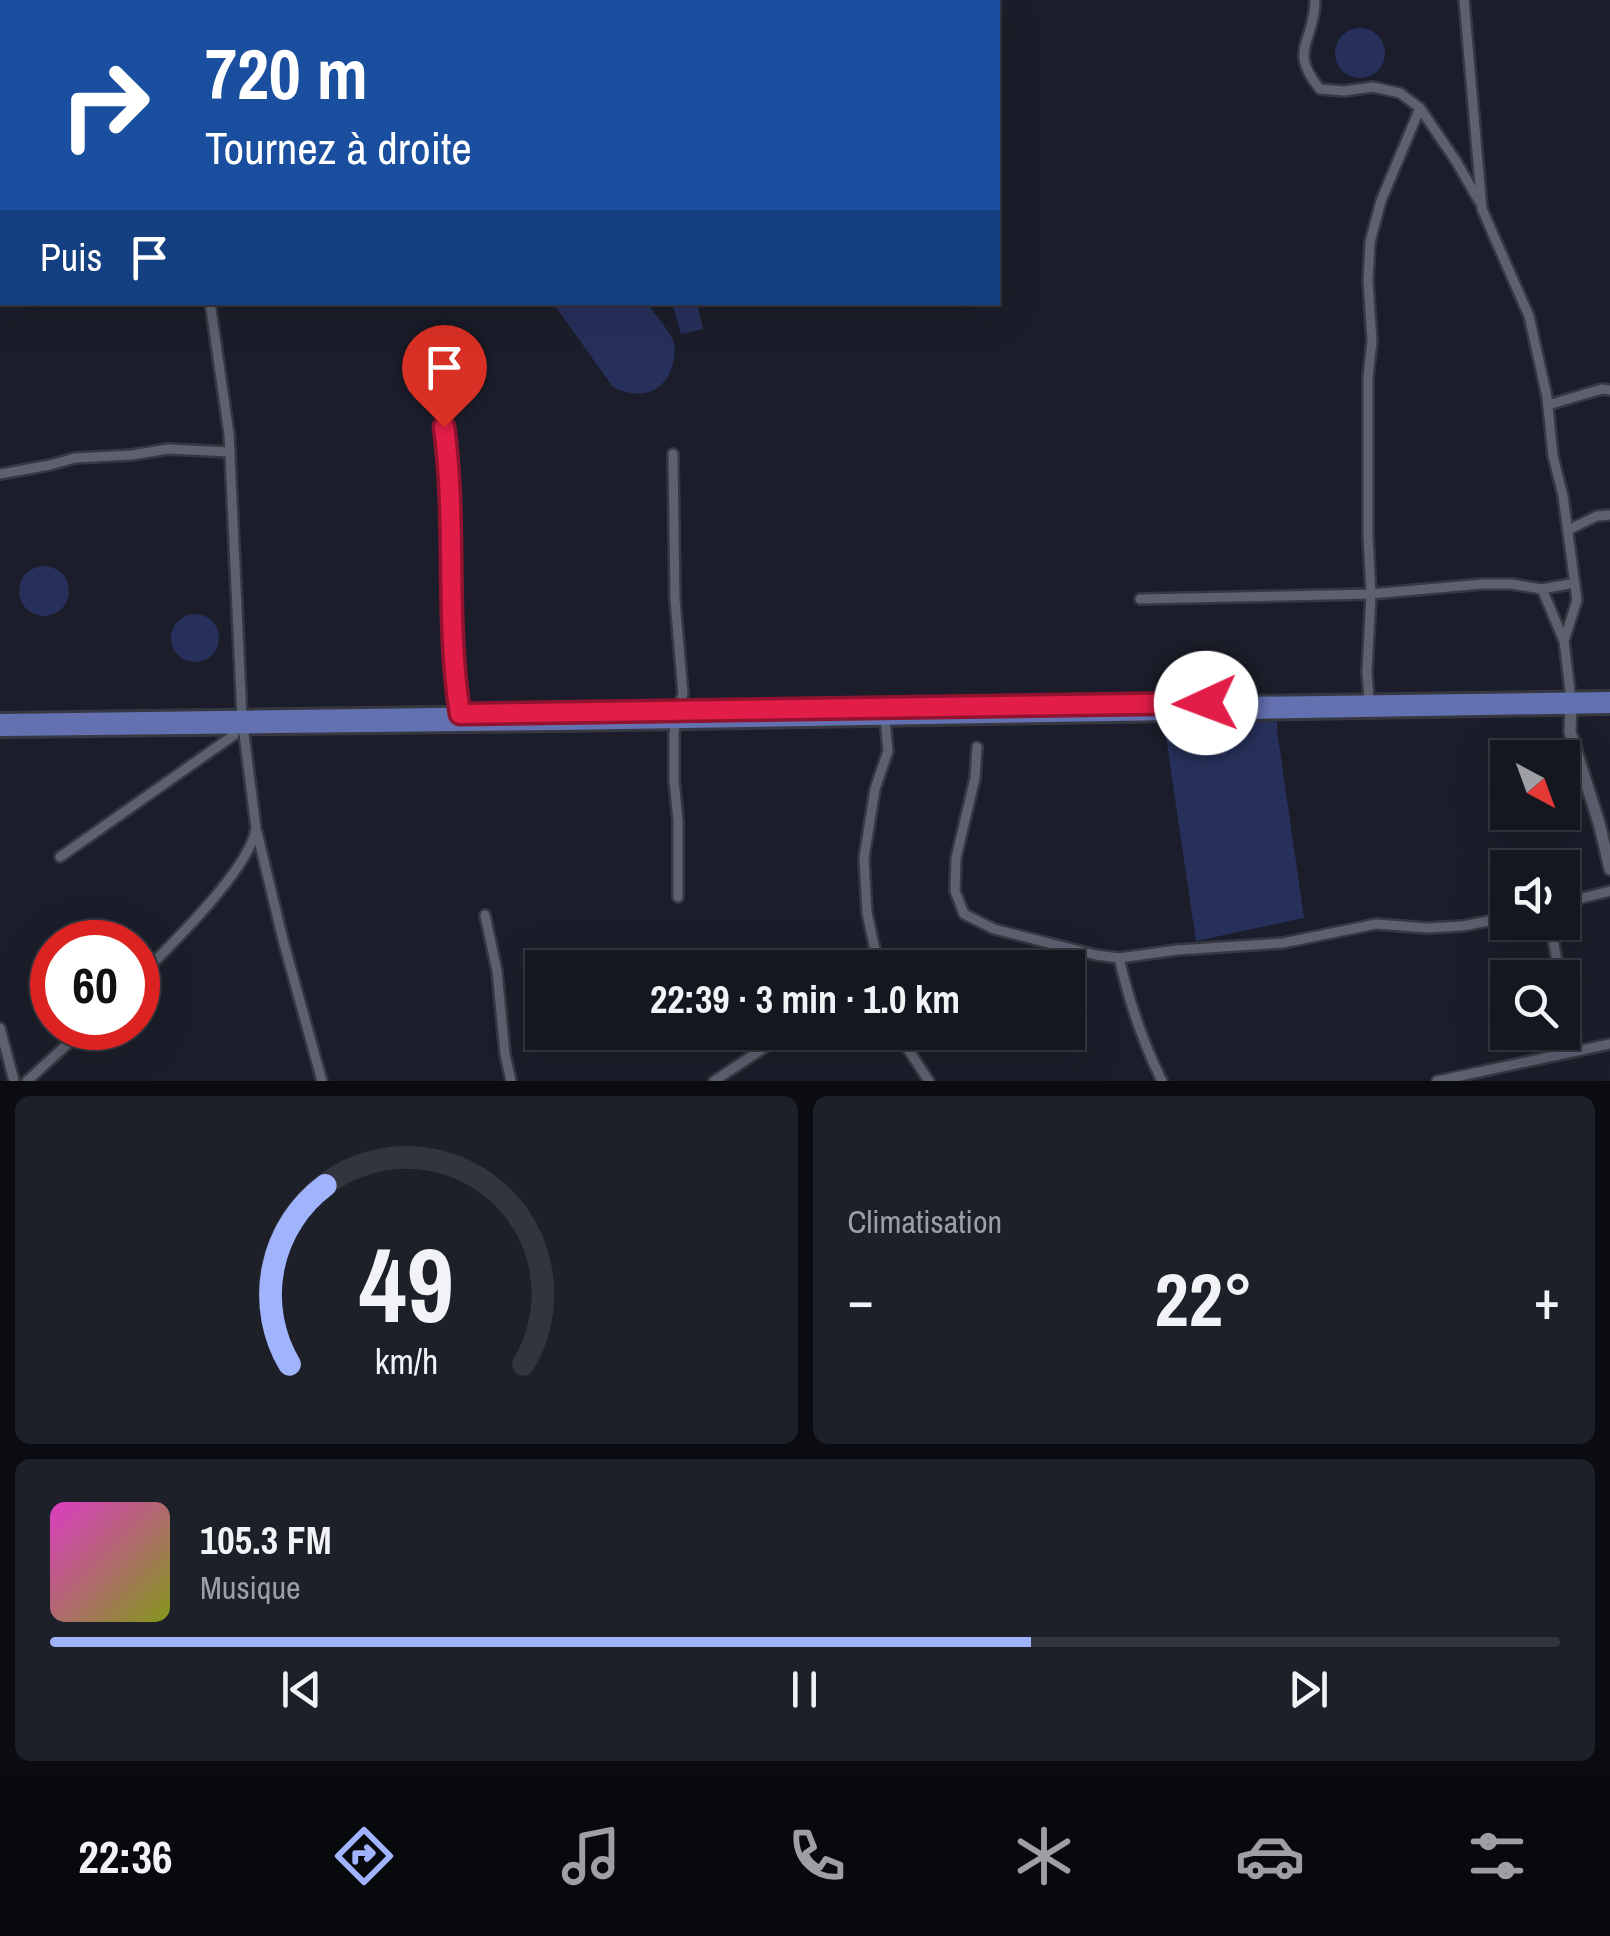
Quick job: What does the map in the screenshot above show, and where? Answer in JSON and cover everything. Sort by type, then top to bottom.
[{"type":"main road","points":[[863,714],[885,719],[1571,704],[1610,698]]},
{"type":"main road","points":[[0,730],[1369,700],[1610,708]]},
{"type":"main road","points":[[1571,704],[1570,732],[1604,823],[1610,869]]},
{"type":"main road","points":[[0,720],[240,727],[460,714],[676,716]]},
{"type":"street","points":[[1315,0],[1315,18],[1302,54],[1306,72],[1320,89],[1344,92],[1373,88],[1400,93],[1420,108],[1481,204],[1529,316],[1548,405],[1577,600],[1564,642]]},
{"type":"street","points":[[1464,0],[1481,204]]},
{"type":"street","points":[[1369,700],[1370,242],[1381,201],[1420,108]]},
{"type":"street","points":[[210,305],[230,452],[240,727],[256,828],[322,1081]]},
{"type":"street","points":[[1548,405],[1610,390]]},
{"type":"street","points":[[442,415],[450,470],[454,677],[460,714]]},
{"type":"street","points":[[0,474],[75,458],[168,449],[230,452]]},
{"type":"street","points":[[673,454],[675,600],[683,694],[676,716],[674,780],[678,896]]},
{"type":"street","points":[[1568,530],[1597,516],[1610,515]]},
{"type":"street","points":[[1140,599],[1371,594],[1482,584],[1542,589],[1575,584]]},
{"type":"street","points":[[1542,589],[1564,642],[1571,704]]},
{"type":"street","points":[[873,950],[864,858],[875,789],[888,751],[885,719]]},
{"type":"street","points":[[60,857],[240,727]]},
{"type":"street","points":[[977,747],[956,858],[955,891],[964,914],[994,928],[1118,958],[1283,943],[1376,924],[1427,928],[1490,921]]},
{"type":"street","points":[[160,956],[231,875],[254,840],[256,828]]},
{"type":"street","points":[[1580,898],[1610,890]]},
{"type":"street","points":[[485,915],[497,971],[511,1081]]},
{"type":"street","points":[[1118,958],[1129,1002],[1162,1081]]},
{"type":"street","points":[[0,1028],[14,1081]]},
{"type":"street","points":[[1436,1081],[1610,1044]]},
{"type":"street","points":[[26,1081],[61,1050]]},
{"type":"street","points":[[714,1081],[761,1050]]},
{"type":"street","points":[[911,1050],[929,1081]]},
{"type":"shaded area","points":[[1360,28],[1378,35],[1385,53],[1378,71],[1360,78],[1342,71],[1335,53],[1342,35]]},
{"type":"shaded area","points":[[554,305],[649,305],[666,328],[675,348],[672,367],[663,383],[640,394],[613,387]]},
{"type":"shaded area","points":[[673,305],[697,305],[703,329],[681,334]]},
{"type":"shaded area","points":[[44,566],[62,573],[69,591],[62,609],[44,616],[26,609],[19,591],[26,573]]},
{"type":"shaded area","points":[[195,614],[212,621],[219,638],[212,655],[195,662],[178,655],[171,638],[178,621]]},
{"type":"shaded area","points":[[1163,717],[1277,722],[1304,918],[1196,941]]},
{"type":"route","points":[[444,427],[450,470],[454,677],[460,714],[1206,703]]}]
